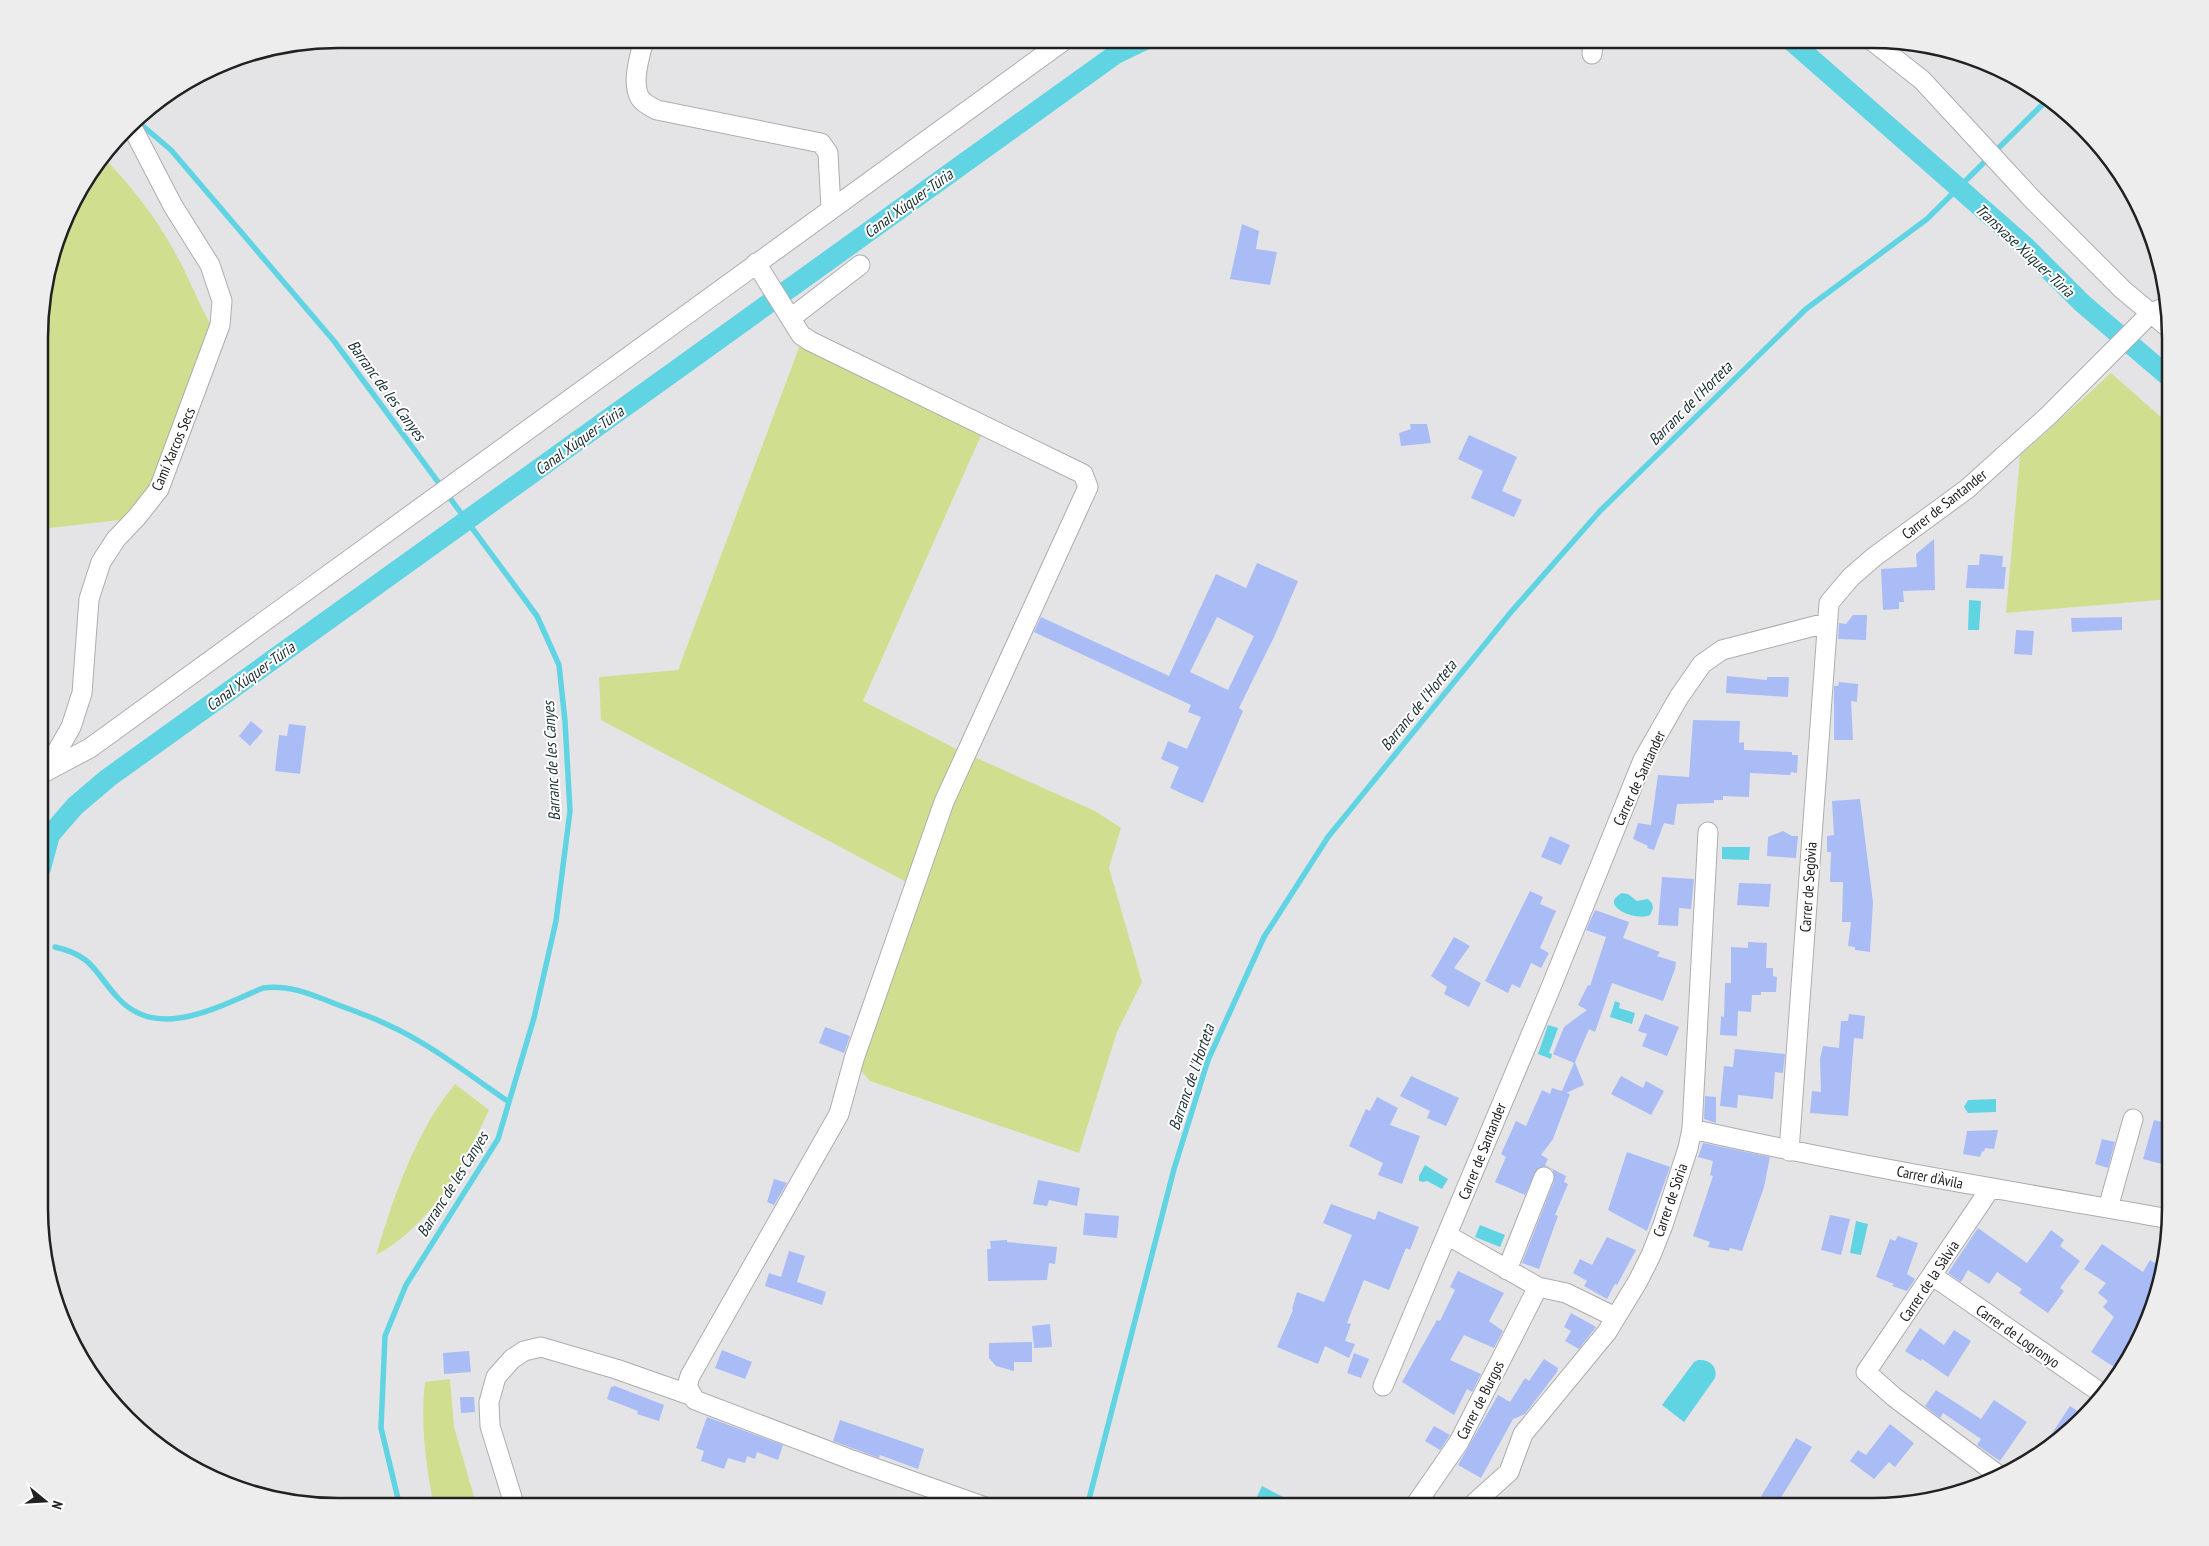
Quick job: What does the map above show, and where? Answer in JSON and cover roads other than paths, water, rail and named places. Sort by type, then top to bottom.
[{"type":"street","points":[[642,48],[637,72],[640,98],[657,110],[821,143],[828,153],[831,208]]},
{"type":"street","points":[[47,771],[90,748],[1053,48]]},
{"type":"street","points":[[1881,48],[1922,80],[2019,184],[2123,290],[2159,309]]},
{"type":"street","name":"Camí Xarcos Secs","points":[[47,761],[56,753],[71,727],[82,693],[89,599],[101,562],[116,539],[137,517],[159,489],[220,325],[222,301],[210,265],[173,206],[134,130]]},
{"type":"street","points":[[690,1395],[687,1386],[690,1376],[839,1114],[854,1059],[944,802],[1088,487],[1082,474],[801,335],[756,263]]},
{"type":"street","points":[[788,315],[860,265]]},
{"type":"street","name":"Carrer de Santander","points":[[1383,1386],[1447,1236],[1643,760],[1686,685],[1702,664],[1722,650],[1826,623],[1829,603],[1851,578],[1874,557],[1966,489],[2049,415],[2159,309]]},
{"type":"street","name":"Carrer de Segòvia","points":[[1789,1151],[1826,623]]},
{"type":"street","name":"Carrer de Sòria","points":[[1480,1498],[1509,1472],[1523,1434],[1596,1346],[1615,1317],[1651,1255],[1688,1148],[1692,1129],[1708,832]]},
{"type":"street","points":[[2108,1208],[2132,1119]]},
{"type":"street","name":"Carrer d'Àvila","points":[[1692,1129],[1789,1151],[1990,1189],[2162,1217]]},
{"type":"street","points":[[1507,1270],[1544,1178]]},
{"type":"street","name":"Carrer de la Sàlvia","points":[[1990,1189],[1933,1276],[1866,1372],[1894,1397],[1994,1471]]},
{"type":"street","points":[[1447,1236],[1538,1287],[1566,1293],[1615,1317]]},
{"type":"street","name":"Carrer de Logronyo","points":[[1933,1276],[2097,1390]]},
{"type":"street","name":"Carrer de Burgos","points":[[1420,1498],[1459,1442],[1538,1287]]},
{"type":"street","points":[[512,1498],[490,1426],[489,1402],[496,1377],[512,1359],[524,1351],[541,1347],[616,1369],[690,1395],[695,1400],[852,1460],[960,1498]]},
{"type":"water","points":[[1969,600],[1981,601],[1979,630],[1968,630]]},
{"type":"water","points":[[1722,847],[1750,847],[1749,860],[1722,859]]},
{"type":"water","points":[[1622,893],[1628,894],[1637,901],[1648,899],[1652,903],[1653,908],[1650,915],[1644,917],[1629,915],[1616,908],[1615,898]]},
{"type":"water","points":[[1615,1001],[1620,1003],[1619,1008],[1635,1013],[1632,1024],[1610,1017]]},
{"type":"water","points":[[1548,1025],[1558,1028],[1549,1053],[1552,1054],[1551,1059],[1538,1054]]},
{"type":"water","points":[[1996,1099],[1996,1112],[1968,1113],[1964,1107],[1968,1100]]},
{"type":"water","points":[[1425,1165],[1448,1179],[1442,1189],[1427,1181],[1419,1181],[1419,1176]]},
{"type":"water","points":[[1856,1221],[1868,1224],[1861,1255],[1850,1253]]},
{"type":"water","points":[[1480,1225],[1505,1235],[1500,1247],[1475,1237]]},
{"type":"water","points":[[1698,1360],[1712,1364],[1716,1374],[1684,1422],[1662,1405],[1694,1362]]},
{"type":"water","points":[[1262,1486],[1285,1498],[1256,1498]]},
{"type":"waterway","name":"Canal Xúquer-Túria","points":[[47,846],[50,835],[75,806],[108,778],[1116,54],[1128,48]]},
{"type":"waterway","name":"Transvase Xùquer-Tùria","points":[[1799,48],[2025,246],[2082,303],[2162,371]]},
{"type":"waterway","name":"Barranc de l'Horteta","points":[[1089,1498],[1174,1169],[1208,1060],[1264,937],[1328,837],[1511,612],[1600,511],[1806,309],[1927,219],[2043,104]]},
{"type":"waterway","name":"Barranc de les Canyes","points":[[141,124],[171,150],[334,341],[537,616],[559,665],[565,721],[570,811],[556,921],[534,1018],[498,1139],[406,1285],[385,1336],[381,1428],[398,1498]]},
{"type":"waterway","points":[[55,947],[78,955],[86,960],[118,998],[134,1011],[151,1018],[170,1019],[208,1011],[263,988],[291,989],[309,994],[374,1018],[403,1032],[434,1050],[509,1102]]}]
